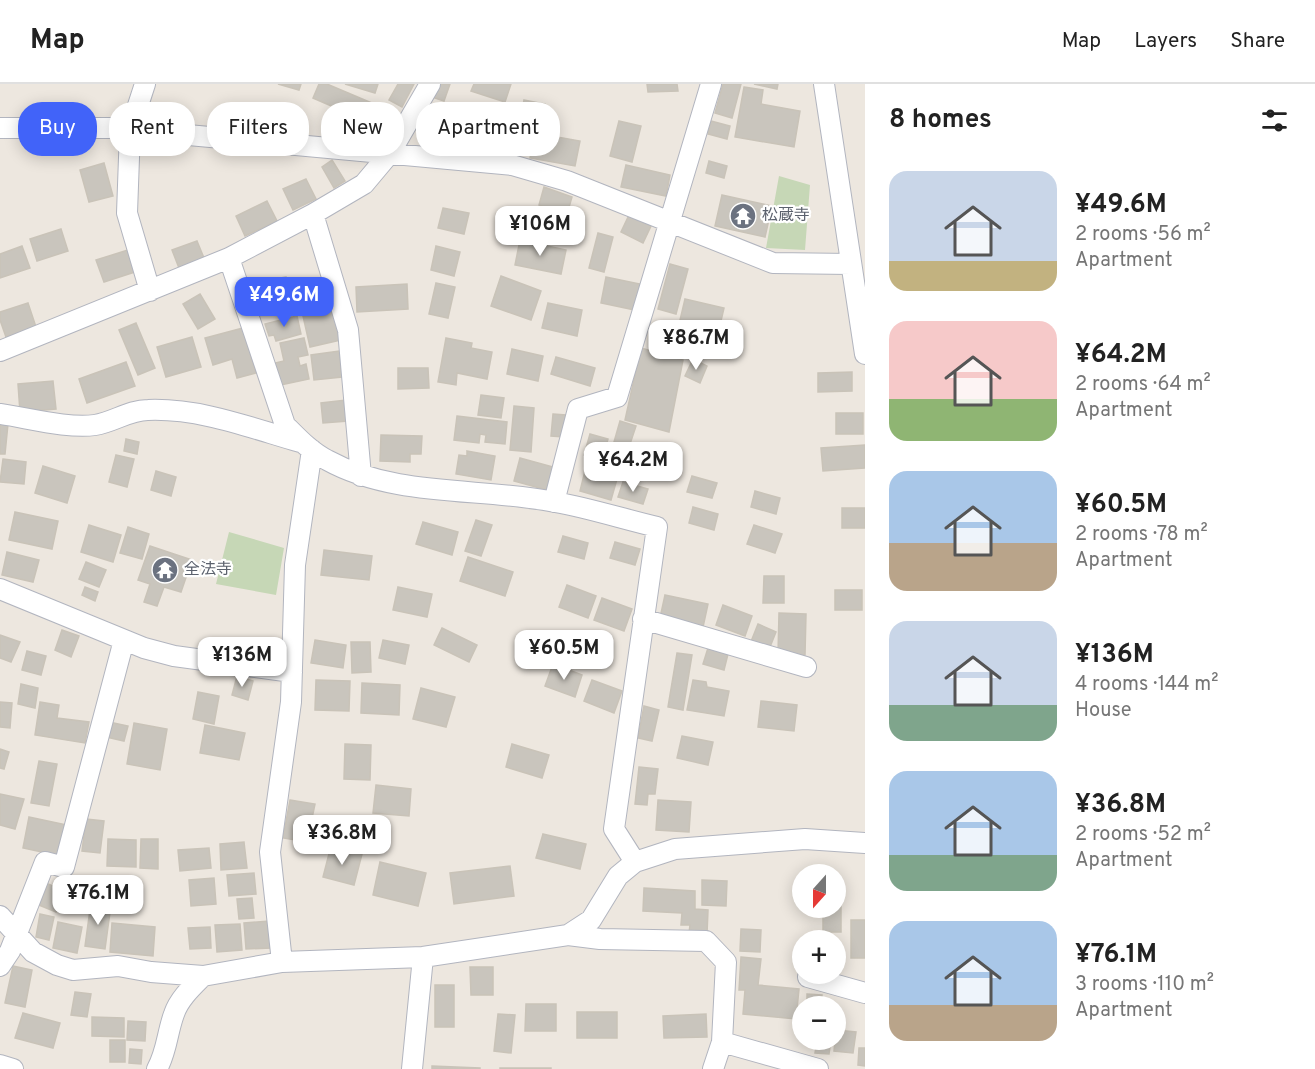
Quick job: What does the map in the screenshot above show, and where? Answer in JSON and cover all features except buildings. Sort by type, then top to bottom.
[{"type":"street","points":[[139,102],[145,84]]},
{"type":"street","points":[[404,129],[430,84]]},
{"type":"street","points":[[554,502],[578,409],[617,397],[711,84]]},
{"type":"street","points":[[824,84],[851,264],[862,317],[865,354]]},
{"type":"street","points":[[0,128],[109,129]]},
{"type":"street","points":[[195,135],[321,147]]},
{"type":"street","points":[[404,154],[512,165],[567,181],[773,263],[851,264]]},
{"type":"street","points":[[129,156],[127,213],[150,291]]},
{"type":"street","points":[[0,351],[229,258],[364,184],[387,156]]},
{"type":"street","points":[[313,214],[348,330],[361,476]]},
{"type":"street","points":[[229,258],[285,425],[326,460],[361,476],[409,486],[554,502],[657,528],[614,830],[634,862]]},
{"type":"street","points":[[0,414],[82,426],[99,424],[126,414],[147,410],[178,411],[214,417],[308,447]]},
{"type":"street","points":[[282,962],[270,852],[286,737],[292,672],[295,565],[308,447]]},
{"type":"street","points":[[0,589],[144,648],[174,656],[292,672]]},
{"type":"street","points":[[643,620],[806,667]]},
{"type":"street","points":[[0,966],[10,951],[45,862],[64,867],[124,640]]},
{"type":"street","points":[[568,934],[591,920],[618,876],[634,862],[675,849],[805,839],[865,843]]},
{"type":"street","points":[[0,916],[33,952],[57,965],[73,970],[118,966],[151,972],[202,976],[282,962],[423,957],[568,934],[600,939],[706,940],[726,962],[722,1042],[713,1069]]},
{"type":"street","points":[[412,1069],[423,957]]},
{"type":"street","points":[[158,1069],[164,1057],[174,1013],[186,994],[202,976]]},
{"type":"street","points":[[833,984],[865,993]]},
{"type":"street","points":[[722,1042],[818,1069]]},
{"type":"street","points":[[0,1065],[12,1069]]},
{"type":"green space","points":[[779,176],[810,185],[805,250],[766,248]]},
{"type":"green space","points":[[229,532],[284,548],[276,595],[216,584]]},
{"type":"place","name":"松蔵寺","points":[[743,216]]},
{"type":"place","name":"全法寺","points":[[165,570]]}]
